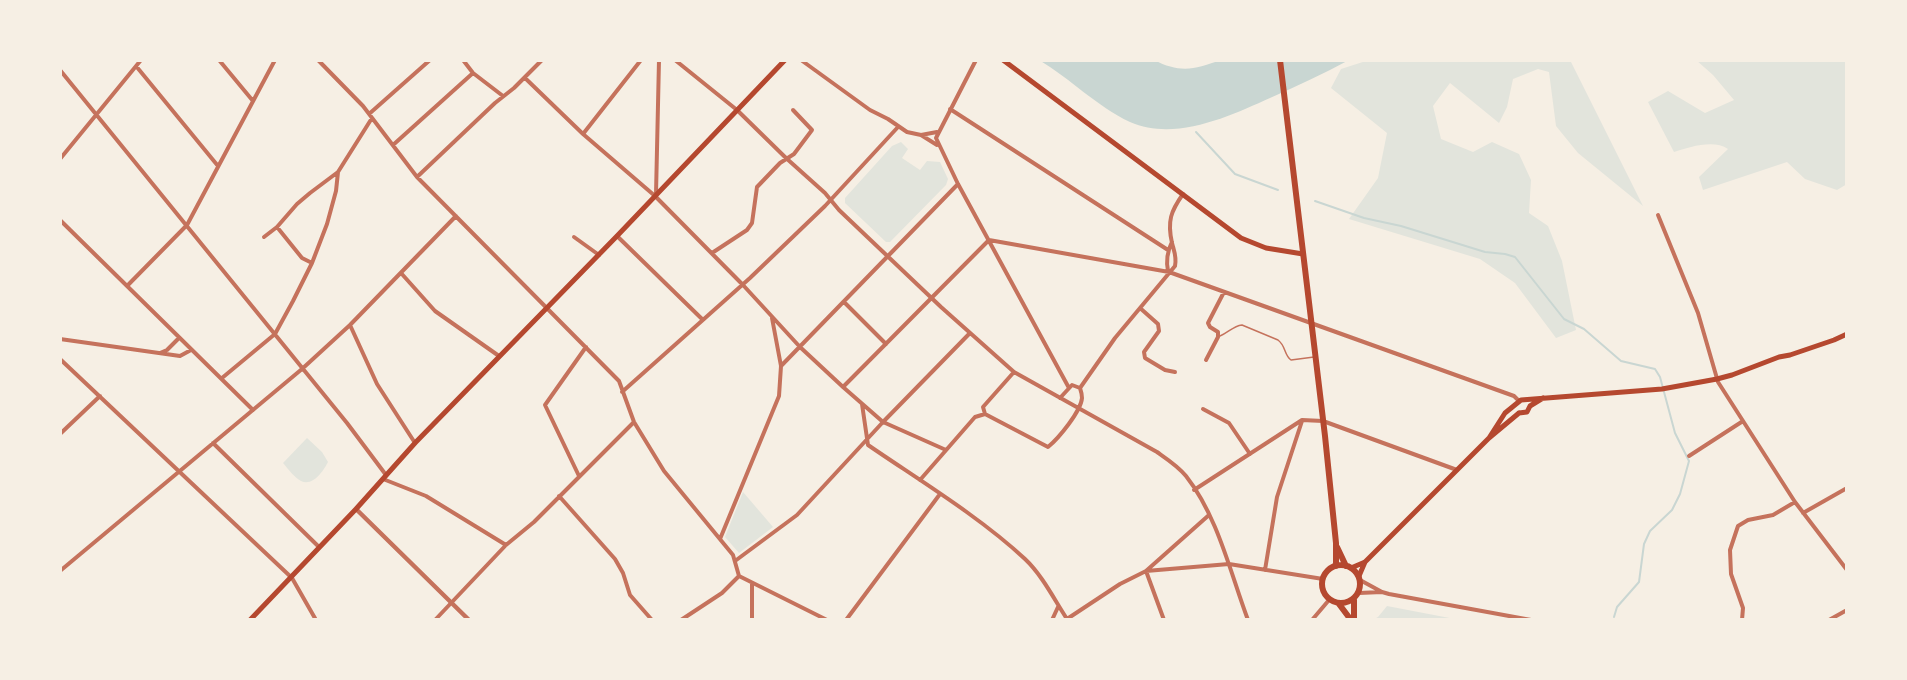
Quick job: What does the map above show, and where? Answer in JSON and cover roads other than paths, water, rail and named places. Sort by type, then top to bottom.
[{"type":"main road","points":[[250,620],[320,548],[415,443],[785,60]]},
{"type":"main road","points":[[1003,60],[1241,238],[1266,248],[1303,254]]},
{"type":"main road","points":[[1280,60],[1323,421],[1336,543],[1336,566]]},
{"type":"main road","points":[[1489,438],[1500,418],[1517,403],[1528,403],[1544,397],[1665,388],[1717,379],[1847,334]]},
{"type":"main road","points":[[1517,403],[1516,410],[1519,413]]},
{"type":"main road","points":[[1352,620],[1339,604],[1329,600],[1324,594],[1323,579],[1330,569],[1336,566],[1349,567],[1365,561],[1489,438],[1519,413],[1527,412],[1528,403]]},
{"type":"main road","points":[[1336,543],[1349,567],[1360,578]]},
{"type":"main road","points":[[1339,604],[1353,600],[1359,593],[1365,561]]},
{"type":"main road","points":[[1352,620],[1353,600]]},
{"type":"street","points":[[60,159],[141,60]]},
{"type":"street","points":[[219,60],[253,101]]},
{"type":"street","points":[[127,286],[187,225],[275,60]]},
{"type":"street","points":[[318,60],[371,116],[417,177],[619,381],[634,422],[664,471],[733,555],[739,576],[827,620]]},
{"type":"street","points":[[264,237],[277,227],[297,204],[338,172],[371,116],[430,60]]},
{"type":"street","points":[[464,60],[473,73],[503,96]]},
{"type":"street","points":[[417,177],[542,60]]},
{"type":"street","points":[[584,134],[641,60]]},
{"type":"street","points":[[656,196],[659,60]]},
{"type":"street","points":[[675,60],[738,110],[932,298],[1014,372],[1173,463],[1185,475],[1209,515],[1248,620]]},
{"type":"street","points":[[801,60],[870,110],[907,132],[921,135],[938,145]]},
{"type":"street","points":[[976,60],[936,138],[958,184],[1069,388]]},
{"type":"street","points":[[136,66],[218,166]]},
{"type":"street","points":[[60,70],[347,423],[385,477],[426,496],[507,545]]},
{"type":"street","points":[[393,145],[473,73]]},
{"type":"street","points":[[525,78],[584,134],[656,196],[800,347],[843,387],[883,422],[946,450]]},
{"type":"street","points":[[950,109],[1168,250]]},
{"type":"street","points":[[712,253],[747,230],[752,223],[758,187],[786,158],[794,154],[812,130],[793,110]]},
{"type":"street","points":[[622,392],[743,285],[831,200],[898,127]]},
{"type":"street","points":[[921,135],[938,132]]},
{"type":"street","points":[[222,378],[275,334],[312,263],[327,224],[336,191],[338,172]]},
{"type":"street","points":[[781,366],[958,184]]},
{"type":"street","points":[[1080,388],[1115,338],[1175,266],[1170,212],[1183,194]]},
{"type":"street","points":[[1658,215],[1698,313],[1717,379],[1795,502],[1847,570]]},
{"type":"street","points":[[60,570],[302,369],[350,325],[456,216]]},
{"type":"street","points":[[60,220],[253,410]]},
{"type":"street","points":[[277,227],[302,258],[312,263]]},
{"type":"street","points":[[617,236],[702,319]]},
{"type":"street","points":[[574,237],[599,255]]},
{"type":"street","points":[[989,240],[1169,272],[1514,396],[1517,403]]},
{"type":"street","points":[[843,387],[989,240]]},
{"type":"street","points":[[1169,272],[1166,263],[1172,242]]},
{"type":"street","points":[[401,273],[435,311],[500,356]]},
{"type":"street","points":[[1206,360],[1218,337],[1218,332],[1208,323],[1224,292]]},
{"type":"street","points":[[844,302],[886,344]]},
{"type":"street","points":[[1140,308],[1159,327],[1159,331],[1144,352],[1146,358],[1165,370],[1174,372]]},
{"type":"street","points":[[720,539],[779,396],[781,366],[772,318]]},
{"type":"street","points":[[350,325],[377,384],[415,443]]},
{"type":"street","points":[[735,561],[797,514],[970,333]]},
{"type":"street","points":[[159,353],[167,350],[179,338]]},
{"type":"street","points":[[60,339],[180,356],[191,350]]},
{"type":"street","points":[[579,476],[545,405],[586,347]]},
{"type":"street","points":[[60,359],[292,578],[316,620]]},
{"type":"street","points":[[1014,372],[983,407],[986,414],[1048,447],[1075,415],[1082,395],[1080,388]]},
{"type":"street","points":[[1060,398],[1072,385],[1080,388]]},
{"type":"street","points":[[60,434],[100,396]]},
{"type":"street","points":[[862,403],[868,445],[940,494],[1026,559],[1067,619],[1120,584],[1146,571],[1209,515]]},
{"type":"street","points":[[1203,409],[1229,423],[1250,454]]},
{"type":"street","points":[[920,480],[975,417],[986,414]]},
{"type":"street","points":[[1265,570],[1277,497],[1302,420]]},
{"type":"street","points":[[1194,490],[1302,420],[1323,421],[1457,470]]},
{"type":"street","points":[[1689,456],[1743,421]]},
{"type":"street","points":[[435,620],[507,545],[534,522],[634,422]]},
{"type":"street","points":[[213,442],[320,548]]},
{"type":"street","points":[[1803,513],[1847,488]]},
{"type":"street","points":[[846,620],[940,494]]},
{"type":"street","points":[[559,496],[615,559],[623,573],[630,595],[652,620]]},
{"type":"street","points":[[1742,620],[1743,608],[1731,574],[1730,550],[1738,526],[1748,520],[1773,514],[1795,502]]},
{"type":"street","points":[[356,509],[469,620]]},
{"type":"street","points":[[1146,571],[1229,564],[1323,579]]},
{"type":"street","points":[[1146,571],[1164,620]]},
{"type":"street","points":[[681,620],[722,593],[739,576]]},
{"type":"street","points":[[1360,578],[1382,592]]},
{"type":"street","points":[[752,583],[752,620]]},
{"type":"street","points":[[1359,593],[1382,592],[1531,620]]},
{"type":"street","points":[[1312,620],[1329,600]]},
{"type":"street","points":[[1052,620],[1058,606]]},
{"type":"street","points":[[1829,620],[1847,610]]},
{"type":"lane","points":[[1218,337],[1242,325],[1278,340],[1283,344],[1291,360],[1315,356]]},
{"type":"waterway","points":[[1196,132],[1235,174],[1278,190]]},
{"type":"waterway","points":[[1315,201],[1364,218],[1401,226],[1485,252],[1515,257],[1564,319],[1584,329],[1621,361],[1655,369],[1660,377],[1675,433],[1689,461],[1680,494],[1672,510],[1650,531],[1644,544],[1639,582],[1617,607],[1614,617]]}]
